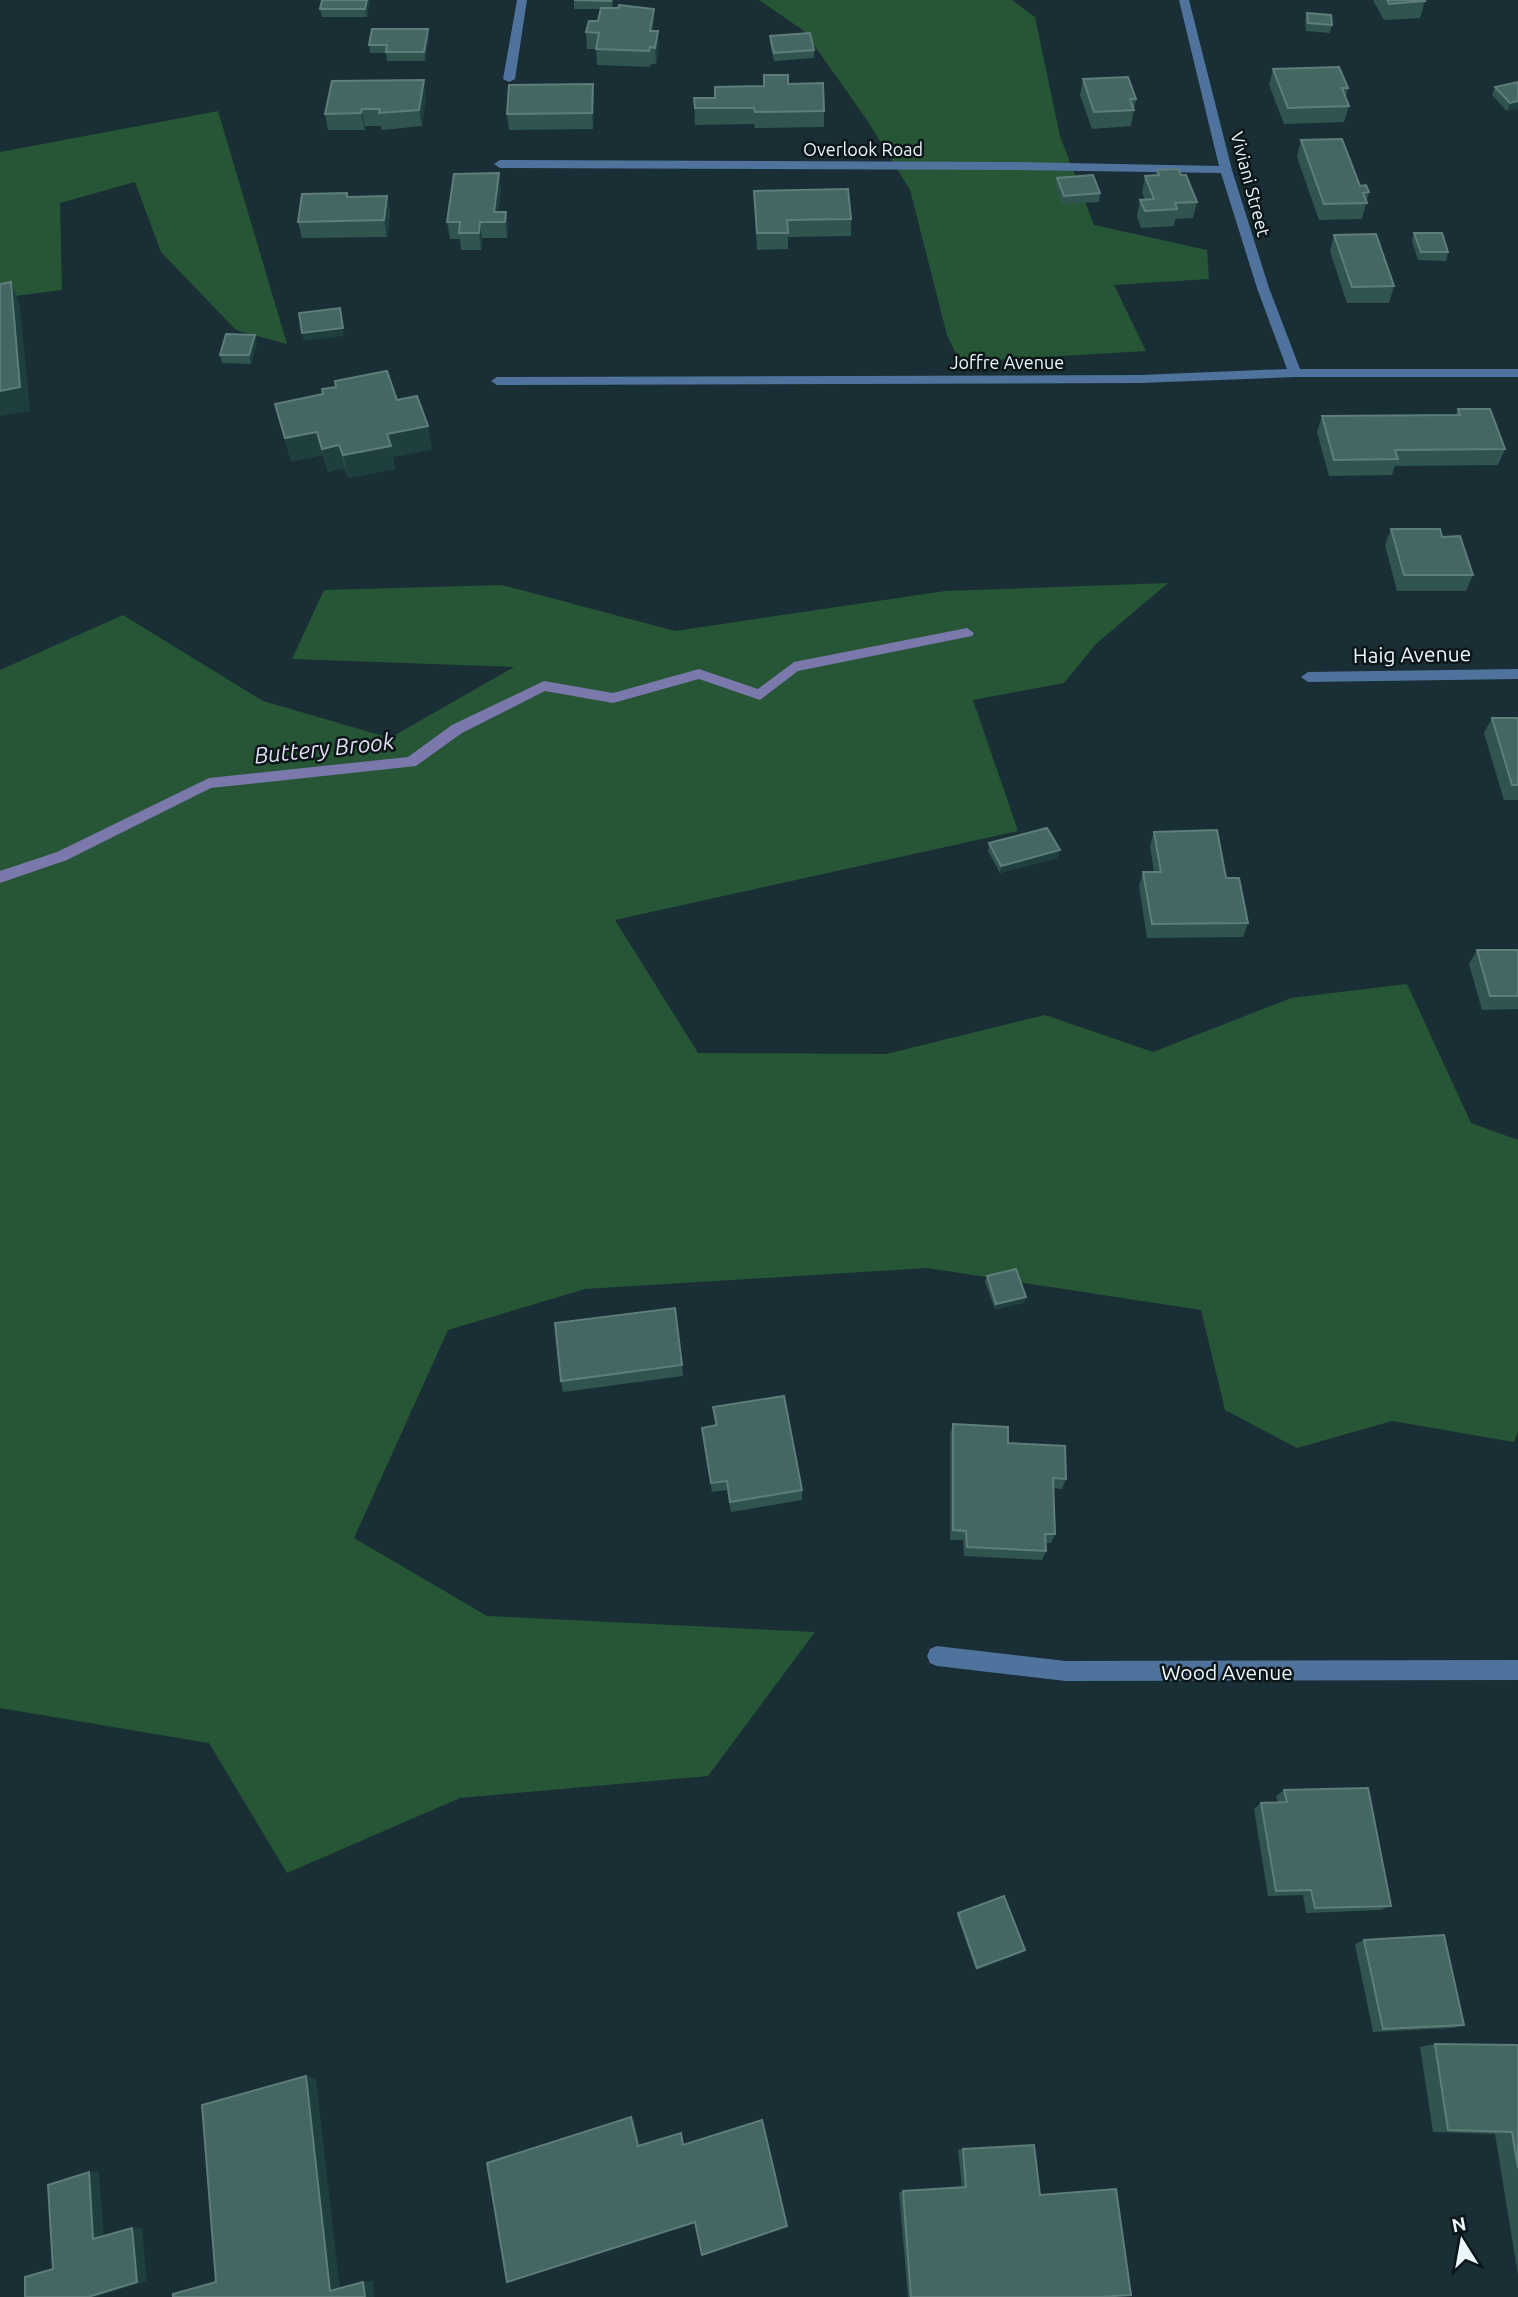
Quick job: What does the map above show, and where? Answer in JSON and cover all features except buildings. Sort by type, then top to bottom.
[{"type":"street","points":[[509,79],[522,0]]},
{"type":"street","name":"Viviani Street","points":[[1184,0],[1226,170],[1263,288],[1294,373]]},
{"type":"street","name":"Overlook Road","points":[[500,164],[1012,166],[1226,170]]},
{"type":"street","name":"Joffre Avenue","points":[[497,382],[1140,379],[1294,373],[1518,373]]},
{"type":"street","name":"Haig Avenue","points":[[1308,677],[1518,674]]},
{"type":"street","name":"Wood Avenue","points":[[937,1656],[1066,1671],[1518,1670]]},
{"type":"green space","points":[[759,0],[1012,0],[1035,17],[1060,136],[1094,225],[1207,250],[1209,279],[1114,285],[1146,351],[960,362],[947,335],[910,190],[867,120],[804,31]]},
{"type":"green space","points":[[218,111],[287,344],[236,330],[161,252],[135,182],[60,203],[62,290],[0,298],[0,152]]},
{"type":"green space","points":[[1168,583],[1096,644],[1064,683],[973,700],[1018,831],[615,920],[698,1053],[886,1054],[1045,1015],[1153,1052],[1291,998],[1407,984],[1471,1123],[1518,1140],[1518,1431],[1514,1442],[1392,1421],[1297,1448],[1225,1410],[1201,1310],[927,1268],[585,1289],[448,1330],[354,1538],[487,1616],[815,1632],[708,1776],[460,1798],[287,1873],[209,1743],[0,1708],[0,670],[123,615],[263,701],[390,738],[514,667],[292,659],[324,590],[502,585],[675,631],[945,591]]},
{"type":"waterway","name":"Buttery Brook","points":[[0,877],[62,856],[209,783],[411,762],[457,729],[544,686],[613,698],[699,674],[760,695],[794,667],[967,633]]}]
